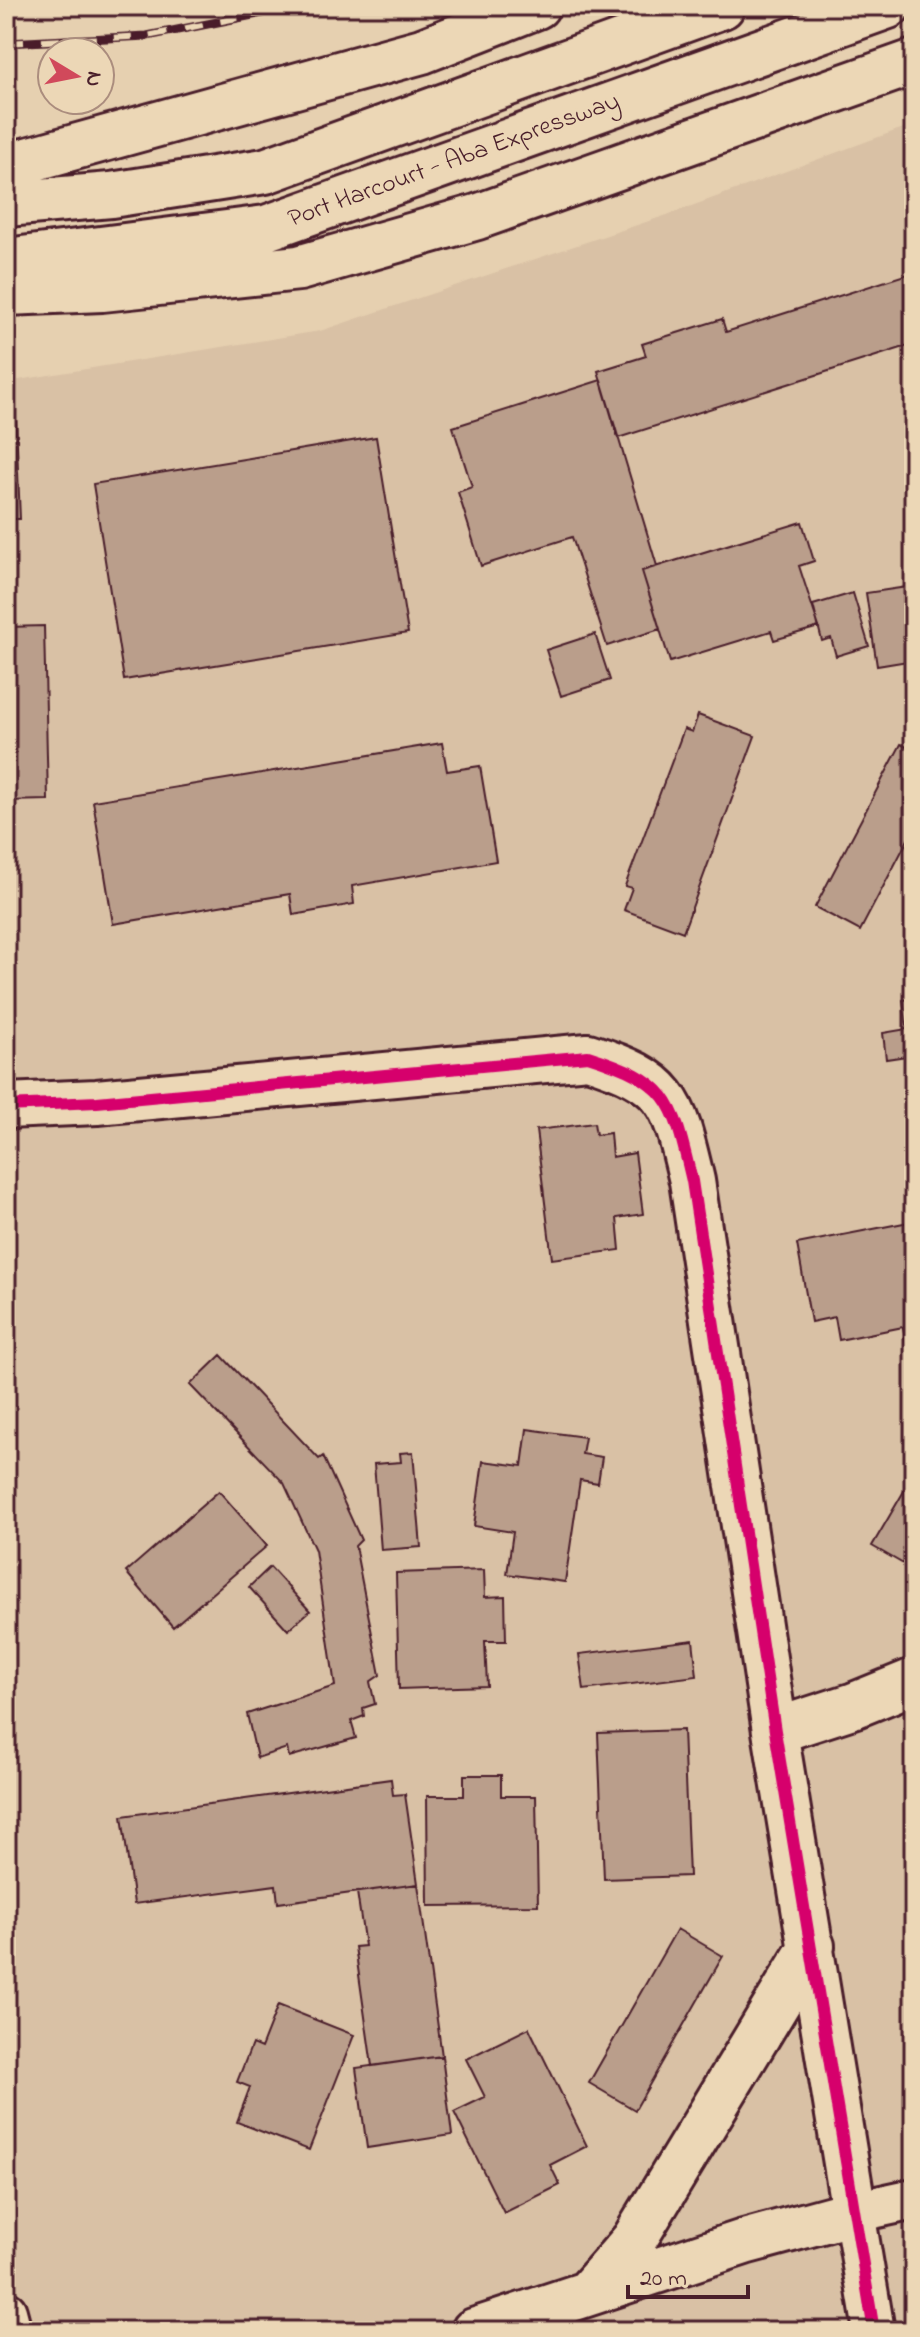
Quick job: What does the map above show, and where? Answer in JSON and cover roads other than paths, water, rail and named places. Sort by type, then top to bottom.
[{"type":"main road","points":[[6,166],[422,51],[537,6]]},
{"type":"main road","name":"Port Harcourt - Aba Expressway","points":[[6,204],[111,195],[265,171],[722,6]]},
{"type":"main road","name":"Port Harcourt - Aba Expressway","points":[[6,261],[266,228],[888,6]]},
{"type":"main road","points":[[6,293],[102,289],[299,268],[477,217],[914,62]]},
{"type":"main road","points":[[6,1106],[97,1102],[588,1056],[630,1069],[656,1086],[677,1117],[692,1181],[775,1731],[854,2212],[744,2242],[474,2331]]},
{"type":"main road","points":[[775,1731],[855,1705],[914,1681]]},
{"type":"main road","points":[[588,2293],[634,2240],[812,1946]]},
{"type":"street","points":[[874,2331],[854,2212],[914,2199]]},
{"type":"street","points":[[6,2312],[11,2331]]},
{"type":"railway","points":[[6,43],[147,36],[298,6]]}]
